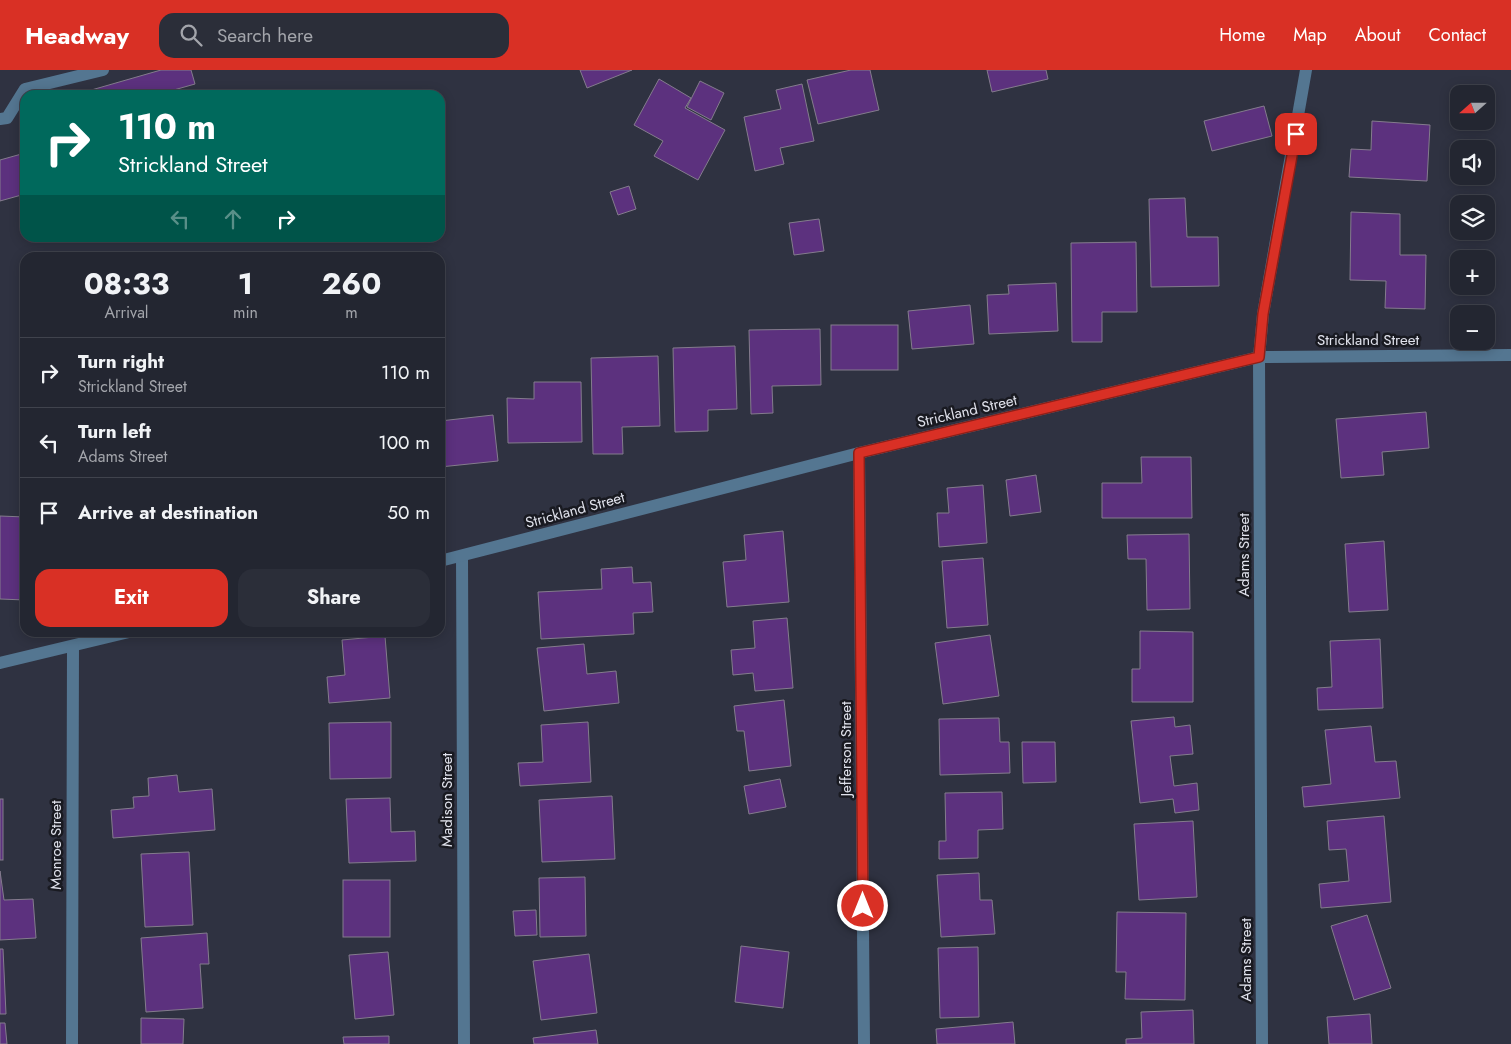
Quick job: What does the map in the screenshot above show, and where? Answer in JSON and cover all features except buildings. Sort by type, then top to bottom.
[{"type":"street","points":[[25,90],[103,70]]},
{"type":"street","name":"Adams Street","points":[[1262,1044],[1259,357],[1263,314],[1306,70]]},
{"type":"street","points":[[0,120],[7,118],[20,98]]},
{"type":"street","name":"Strickland Street","points":[[445,560],[859,453],[1259,357],[1511,355]]},
{"type":"street","name":"Jefferson Street","points":[[859,453],[864,1044]]},
{"type":"street","name":"Madison Street","points":[[462,556],[464,1044]]},
{"type":"street","points":[[0,662],[110,637]]},
{"type":"street","name":"Monroe Street","points":[[72,1044],[73,646]]},
{"type":"route","points":[[863,906],[859,453],[1259,357],[1263,314],[1296,134]]}]
